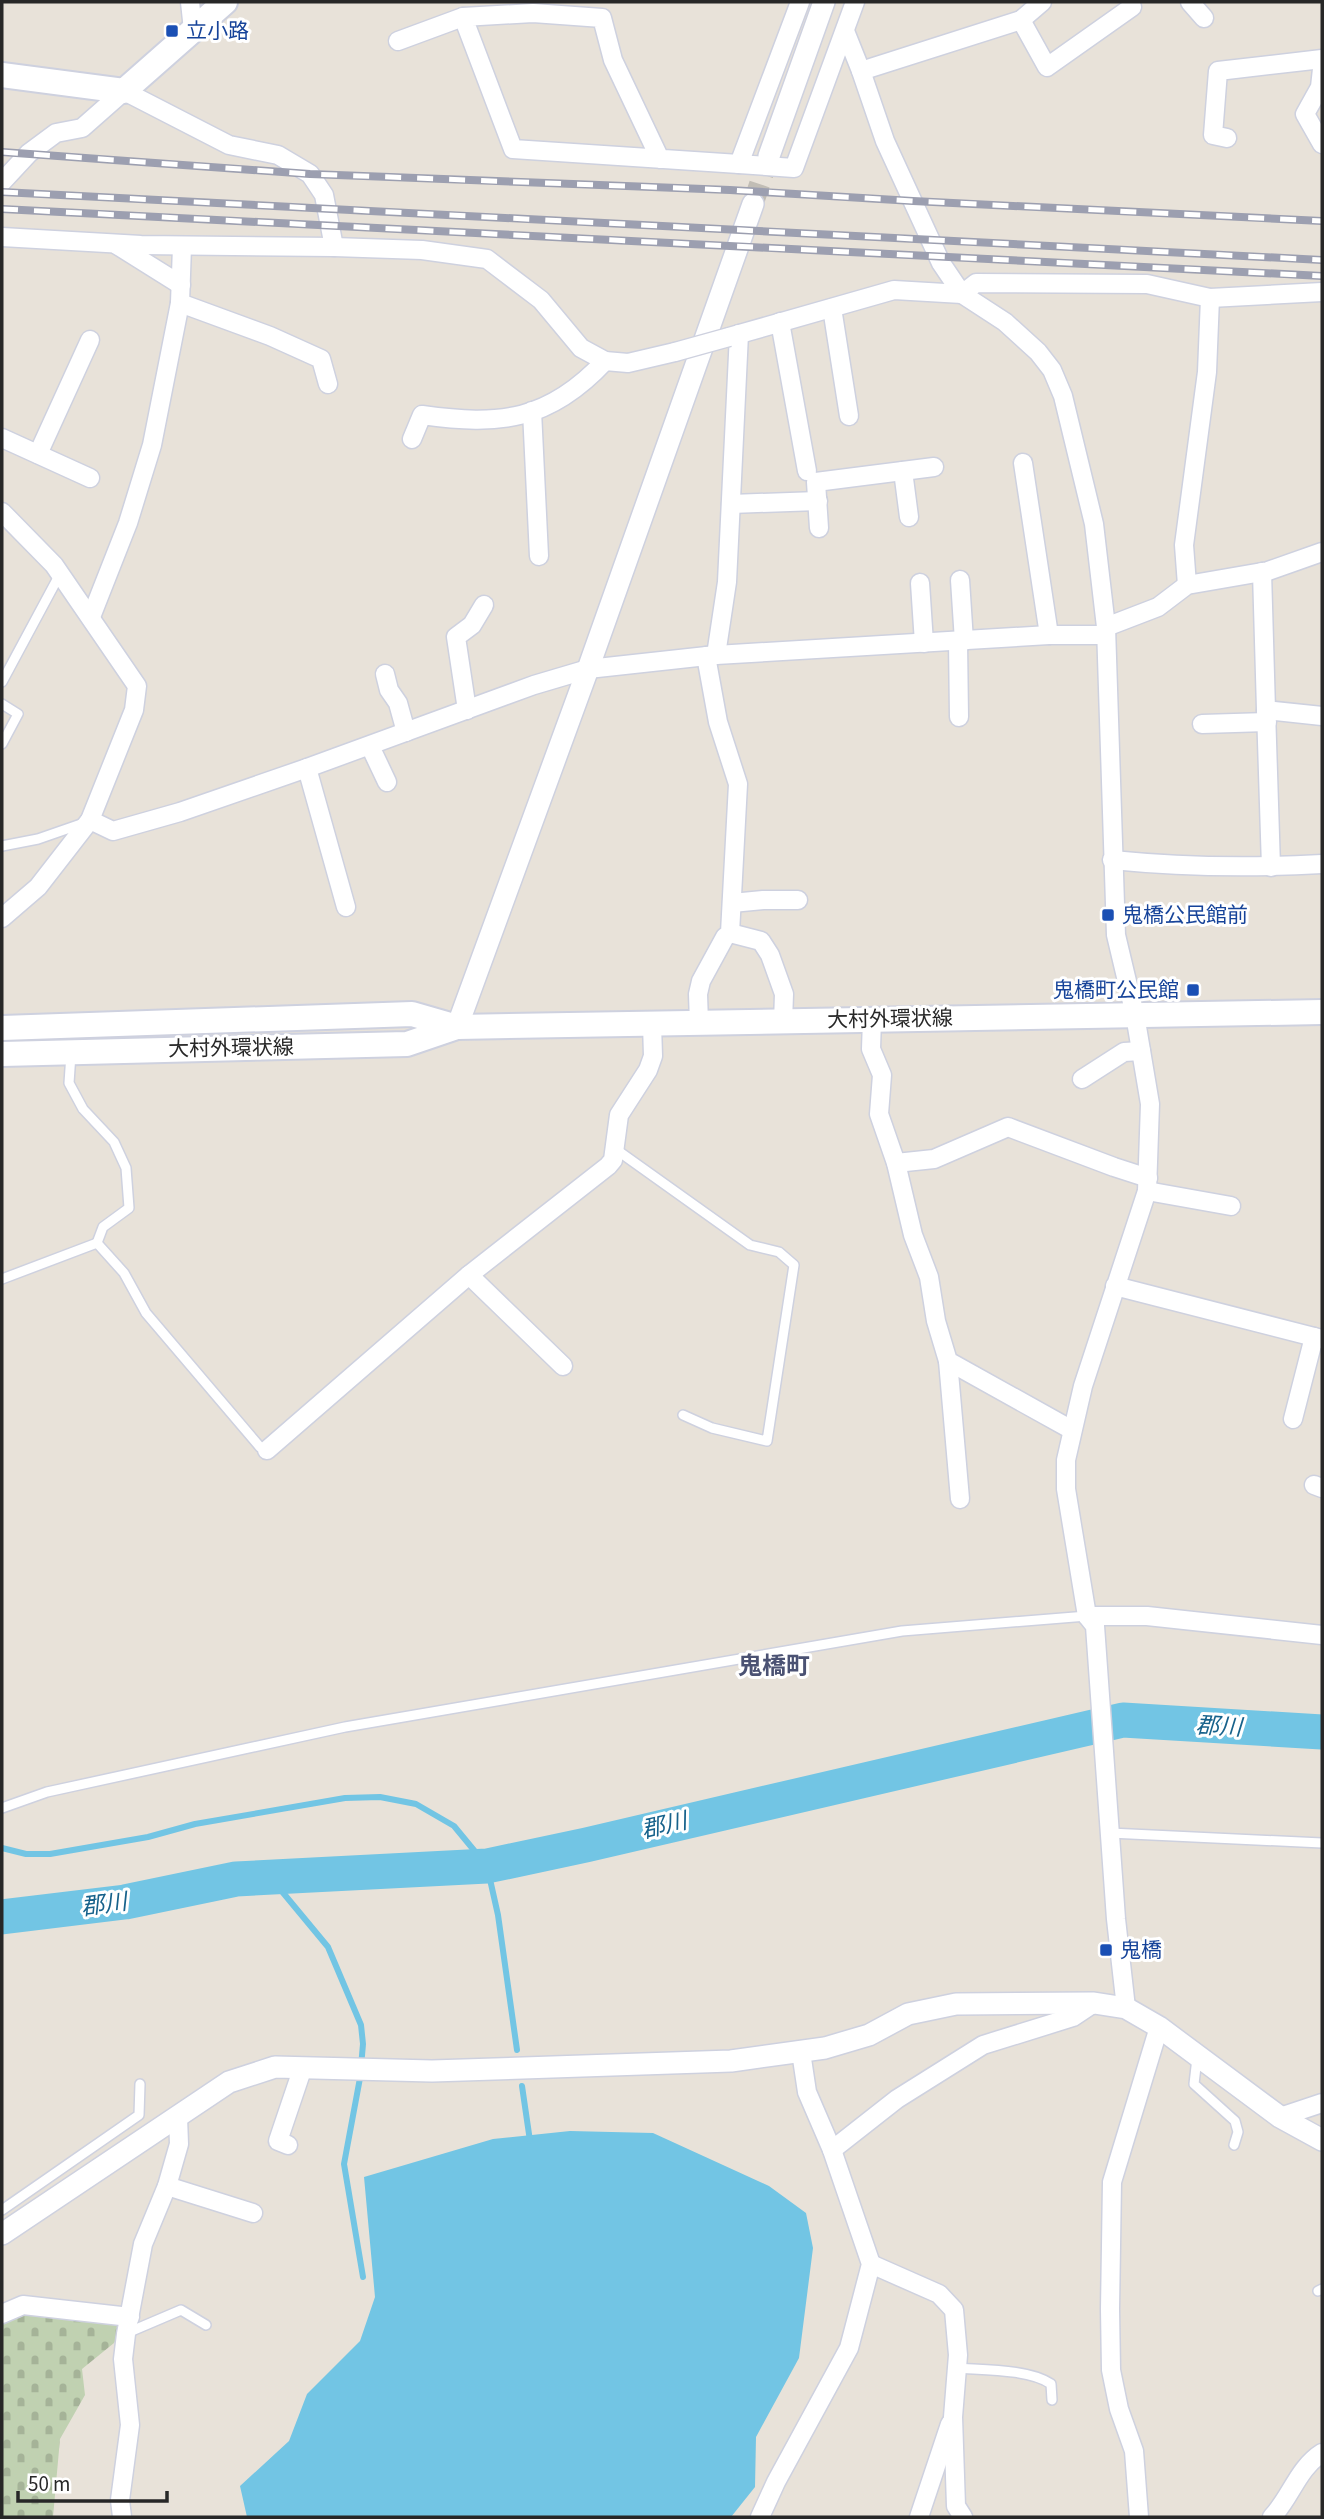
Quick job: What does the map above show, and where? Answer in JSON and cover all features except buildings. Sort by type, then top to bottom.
[{"type":"main road","points":[[2,75],[124,91],[225,2]]},
{"type":"main road","name":"大村外環状線","points":[[2,1028],[412,1014],[457,1027],[1322,1012]]},
{"type":"main road","name":"大村外環状線","points":[[2,1054],[407,1044],[457,1027]]},
{"type":"street","points":[[190,2],[193,30]]},
{"type":"street","points":[[739,164],[800,2]]},
{"type":"street","points":[[769,156],[824,2]]},
{"type":"street","points":[[463,17],[513,149],[794,168],[855,2]]},
{"type":"street","points":[[861,71],[1021,20],[1042,2]]},
{"type":"street","points":[[1190,2],[1204,18]]},
{"type":"street","points":[[1021,20],[1047,67],[1132,7]]},
{"type":"street","points":[[398,41],[463,17],[533,13],[602,18],[613,60],[660,159]]},
{"type":"street","points":[[845,31],[885,141],[941,262],[962,295],[1005,323],[1038,352],[1052,370],[1063,396],[1094,524],[1106,631],[1116,935],[1135,1015],[1150,1104],[1148,1184],[1083,1386],[1066,1460],[1066,1489],[1091,1621],[1126,2008]]},
{"type":"street","points":[[1227,138],[1213,135],[1219,71],[1322,59]]},
{"type":"street","points":[[1322,69],[1320,87],[1305,114],[1322,144]]},
{"type":"street","points":[[2,182],[29,153],[57,133],[82,128],[124,91],[229,145],[278,155],[310,174],[324,195],[334,247]]},
{"type":"street","points":[[457,1027],[588,669],[752,204]]},
{"type":"street","points":[[2,237],[114,244],[422,250],[487,259],[541,300],[581,348],[605,361],[628,363],[894,290],[962,295],[976,283],[1147,284],[1210,298],[1322,292]]},
{"type":"street","points":[[114,244],[181,294],[321,359],[328,384]]},
{"type":"street","points":[[91,617],[128,523],[152,445],[181,294],[182,246]]},
{"type":"street","points":[[1187,586],[1184,545],[1207,372],[1210,298]]},
{"type":"street","points":[[832,307],[849,416]]},
{"type":"street","points":[[780,322],[807,471]]},
{"type":"street","points":[[699,1023],[698,994],[701,981],[725,937],[730,933],[732,903],[738,784],[718,722],[711,655],[727,582],[734,335]]},
{"type":"street","points":[[38,454],[90,340]]},
{"type":"street","points":[[412,439],[422,415],[487,421],[532,411],[556,401],[584,384],[605,361]]},
{"type":"street","points":[[532,411],[539,556]]},
{"type":"street","points":[[2,438],[90,478]]},
{"type":"street","points":[[1023,463],[1049,635]]},
{"type":"street","points":[[819,528],[816,482],[934,467]]},
{"type":"street","points":[[903,471],[909,517]]},
{"type":"street","points":[[731,504],[818,501]]},
{"type":"street","points":[[2,512],[60,574],[137,686],[134,710],[90,820],[38,887],[2,918]]},
{"type":"street","points":[[90,820],[113,831],[180,812],[534,685],[588,669],[711,655],[1106,631],[1158,607],[1187,586],[1268,571],[1322,552]]},
{"type":"street","points":[[1262,572],[1271,867]]},
{"type":"street","points":[[959,717],[960,580]]},
{"type":"street","points":[[920,583],[924,643]]},
{"type":"street","points":[[467,710],[456,637],[472,625],[484,605]]},
{"type":"street","points":[[385,674],[389,690],[398,703],[406,732]]},
{"type":"street","points":[[1202,724],[1266,716],[1322,716]]},
{"type":"street","points":[[370,746],[387,782]]},
{"type":"street","points":[[307,768],[346,907]]},
{"type":"street","points":[[1112,860],[1163,865],[1271,867],[1322,864]]},
{"type":"street","points":[[732,903],[798,900]]},
{"type":"street","points":[[730,933],[761,941],[784,994],[783,1022]]},
{"type":"street","points":[[872,1019],[871,1049],[882,1074],[879,1114],[896,1163],[913,1235],[929,1277],[936,1321],[948,1361],[960,1499]]},
{"type":"street","points":[[267,1450],[469,1275],[608,1166],[613,1160],[619,1115],[648,1070],[653,1056],[652,1024]]},
{"type":"street","points":[[1082,1079],[1124,1052],[1141,1051]]},
{"type":"street","points":[[896,1163],[934,1159],[1008,1127],[1114,1167],[1148,1184],[1231,1206]]},
{"type":"street","points":[[469,1275],[563,1366]]},
{"type":"street","points":[[1115,1286],[1318,1338],[1293,1419]]},
{"type":"street","points":[[948,1361],[1072,1430]]},
{"type":"street","points":[[1091,1621],[1147,1616],[1322,1635]]},
{"type":"street","points":[[832,2150],[897,2099],[983,2045],[1073,2017],[1094,2003]]},
{"type":"street","points":[[2,2234],[229,2082],[275,2067],[432,2071],[731,2062],[825,2048],[869,2035],[908,2014],[956,2004],[1094,2003],[1126,2008],[1159,2027],[1280,2117],[1322,2140]]},
{"type":"street","points":[[1139,2517],[1134,2451],[1119,2409],[1111,2370],[1112,2182],[1159,2027]]},
{"type":"street","points":[[760,2517],[776,2482],[849,2348],[871,2264],[832,2150],[807,2092],[801,2052]]},
{"type":"street","points":[[288,2145],[278,2141],[303,2067]]},
{"type":"street","points":[[1280,2117],[1322,2103]]},
{"type":"street","points":[[122,2517],[121,2500],[130,2425],[123,2360],[143,2244],[167,2186],[179,2144],[178,2117]]},
{"type":"street","points":[[167,2186],[253,2213]]},
{"type":"street","points":[[871,2264],[940,2294],[954,2310],[958,2355],[953,2417],[956,2506],[963,2517]]},
{"type":"street","points":[[2,2314],[23,2305],[128,2326]]},
{"type":"street","points":[[919,2517],[953,2417]]},
{"type":"street","points":[[1272,2517],[1300,2473],[1322,2453]]},
{"type":"lane","points":[[2,682],[60,574]]},
{"type":"lane","points":[[2,704],[18,714],[2,744]]},
{"type":"lane","points":[[2,846],[38,839],[90,820]]},
{"type":"lane","points":[[2,1279],[97,1242],[103,1227],[130,1208],[126,1168],[114,1142],[83,1109],[69,1083],[71,1052]]},
{"type":"lane","points":[[614,1148],[750,1245],[779,1252],[794,1265],[767,1441],[712,1428],[683,1415]]},
{"type":"lane","points":[[97,1242],[124,1273],[146,1313],[260,1447],[267,1450]]},
{"type":"lane","points":[[2,1808],[47,1792],[345,1727],[902,1632],[1091,1621]]},
{"type":"lane","points":[[1110,1827],[1322,1843]]},
{"type":"lane","points":[[1197,2056],[1194,2084],[1235,2121],[1237,2132],[1234,2145]]},
{"type":"lane","points":[[2,2210],[139,2115],[140,2084]]},
{"type":"lane","points":[[128,2326],[181,2310],[206,2325]]},
{"type":"lane","points":[[957,2368],[1025,2374],[1047,2381],[1051,2384],[1052,2400]]},
{"type":"green space","points":[[14,2311],[125,2323],[114,2343],[82,2369],[85,2395],[60,2439],[53,2517],[2,2517],[2,2318]]},
{"type":"water","points":[[570,2131],[653,2133],[769,2186],[806,2213],[813,2248],[799,2358],[756,2437],[755,2487],[731,2517],[247,2517],[240,2486],[289,2441],[307,2394],[360,2341],[375,2297],[364,2177],[493,2139]]},
{"type":"waterway","name":"郡川","points":[[2,1917],[125,1902],[236,1879],[487,1866],[1123,1720],[1322,1732]]},
{"type":"waterway","points":[[2,1848],[26,1854],[50,1854],[148,1837],[195,1824],[345,1798],[380,1797],[416,1804],[454,1826],[487,1866],[498,1915],[517,2050]]},
{"type":"waterway","points":[[270,1877],[328,1947],[361,2025],[363,2044],[360,2078],[344,2164],[363,2277]]},
{"type":"waterway","points":[[522,2086],[530,2141]]},
{"type":"tunnel","points":[[753,204],[769,156]]},
{"type":"railway","points":[[2,152],[310,174],[730,190],[1322,221]]},
{"type":"railway","points":[[2,192],[1322,260]]},
{"type":"railway","points":[[2,209],[1322,276]]},
{"type":"place","name":"立小路","points":[[172,31]]},
{"type":"place","name":"鬼橋公民館前","points":[[1108,915]]},
{"type":"place","name":"鬼橋町公民館","points":[[1193,990]]},
{"type":"place","name":"鬼橋","points":[[1106,1950]]},
{"type":"district","name":"鬼橋町","points":[[774,1666]]}]
